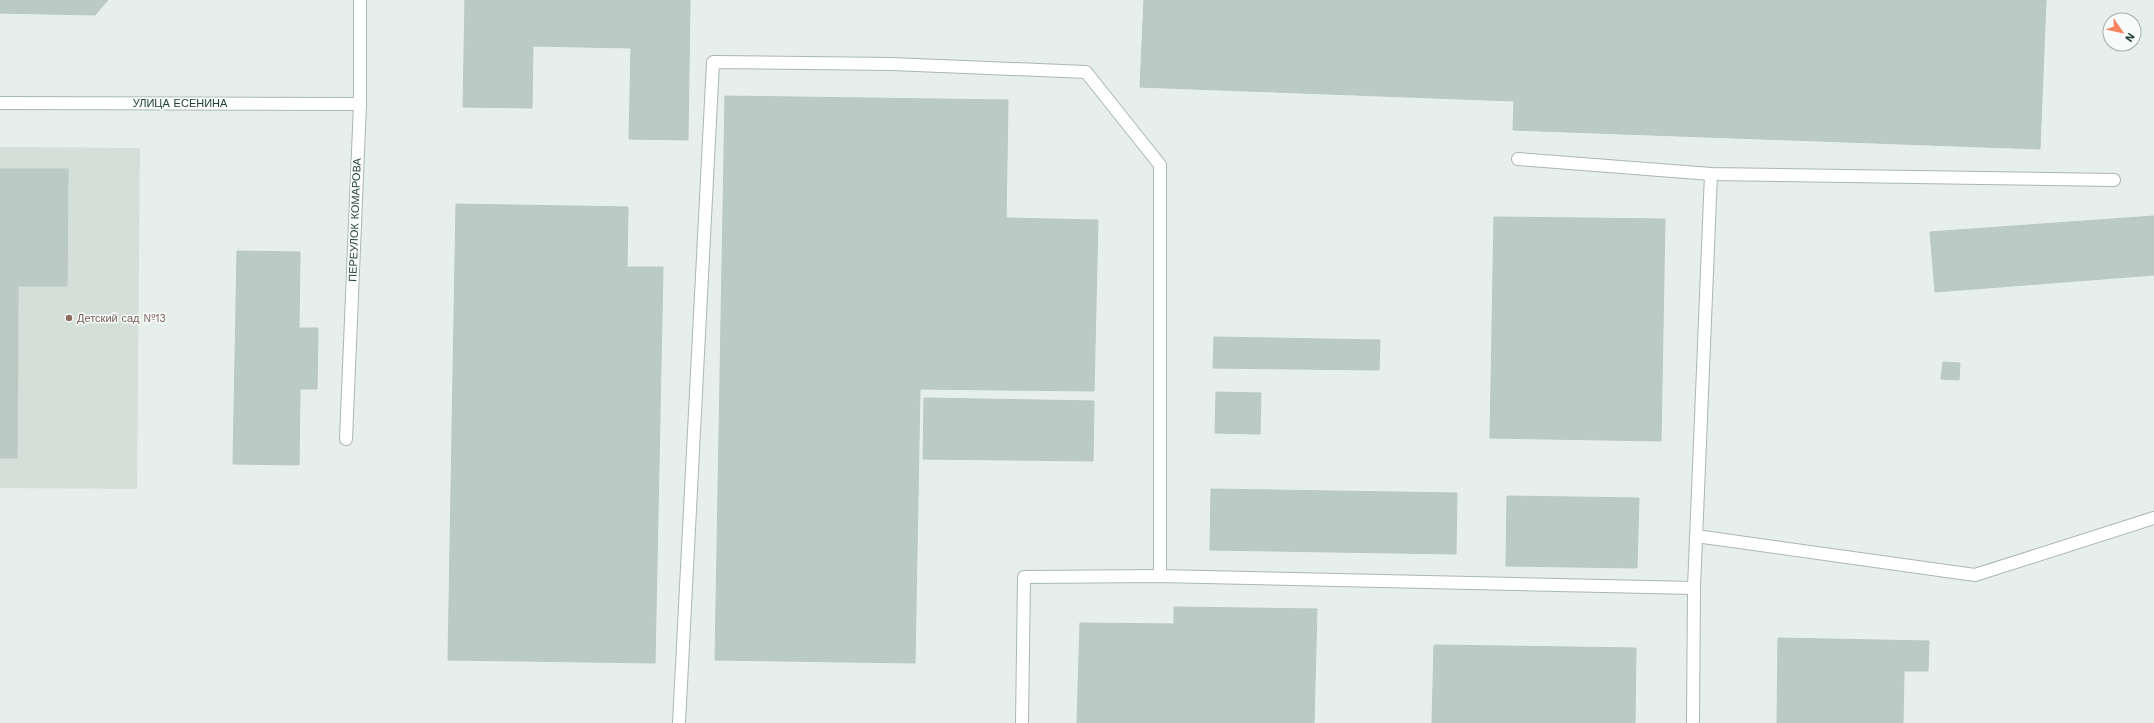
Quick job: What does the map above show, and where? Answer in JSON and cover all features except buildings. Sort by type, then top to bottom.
[{"type":"street","name":"ПЕРЕУЛОК КОМАРОВА","points":[[346,439],[360,104],[360,0]]},
{"type":"street","points":[[679,723],[713,62],[892,64],[1086,72],[1160,165],[1160,576]]},
{"type":"street","name":"УЛИЦА ЕСЕНИНА","points":[[0,102],[360,104]]},
{"type":"street","points":[[1518,159],[1711,174],[2114,180]]},
{"type":"street","points":[[1693,723],[1694,588],[1711,174]]},
{"type":"street","points":[[1696,536],[1975,575],[2154,518]]},
{"type":"street","points":[[1022,723],[1024,577],[1160,576],[1694,588]]},
{"type":"shaded area","name":"Детский сад №13","points":[[0,147],[140,148],[137,489],[0,488]]},
{"type":"place","name":"Детский сад №13","points":[[69,318]]}]
